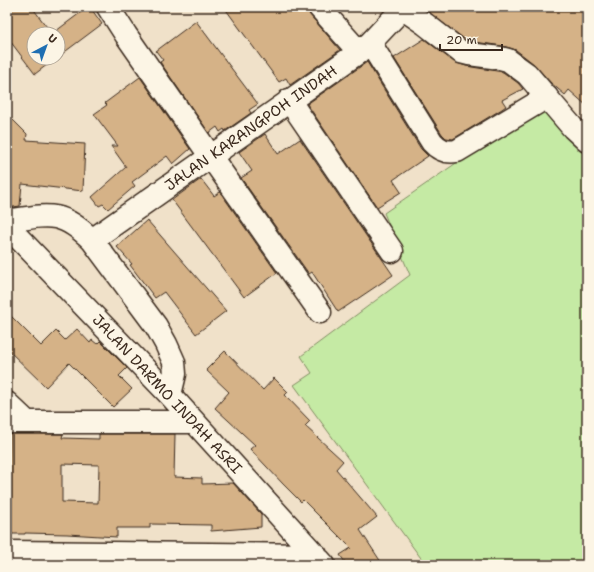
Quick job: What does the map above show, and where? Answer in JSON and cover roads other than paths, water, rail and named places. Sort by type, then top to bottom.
[{"type":"street","points":[[108,7],[320,312]]},
{"type":"street","points":[[319,7],[364,48],[432,142],[437,147],[449,152],[457,151],[547,97]]},
{"type":"street","points":[[403,8],[461,52],[508,60],[527,74],[573,128],[587,141]]},
{"type":"street","name":"JALAN KARANGPOH INDAH","points":[[92,240],[364,48],[403,8]]},
{"type":"street","points":[[289,100],[392,251]]},
{"type":"street","points":[[7,221],[41,216],[55,217],[66,220],[81,229],[92,240],[156,326],[166,344],[174,362],[175,374],[170,395]]},
{"type":"street","name":"JALAN DARMO INDAH ASRI","points":[[7,226],[170,395],[320,560]]},
{"type":"street","points":[[7,403],[16,421],[193,422]]},
{"type":"street","points":[[7,552],[320,560]]}]
